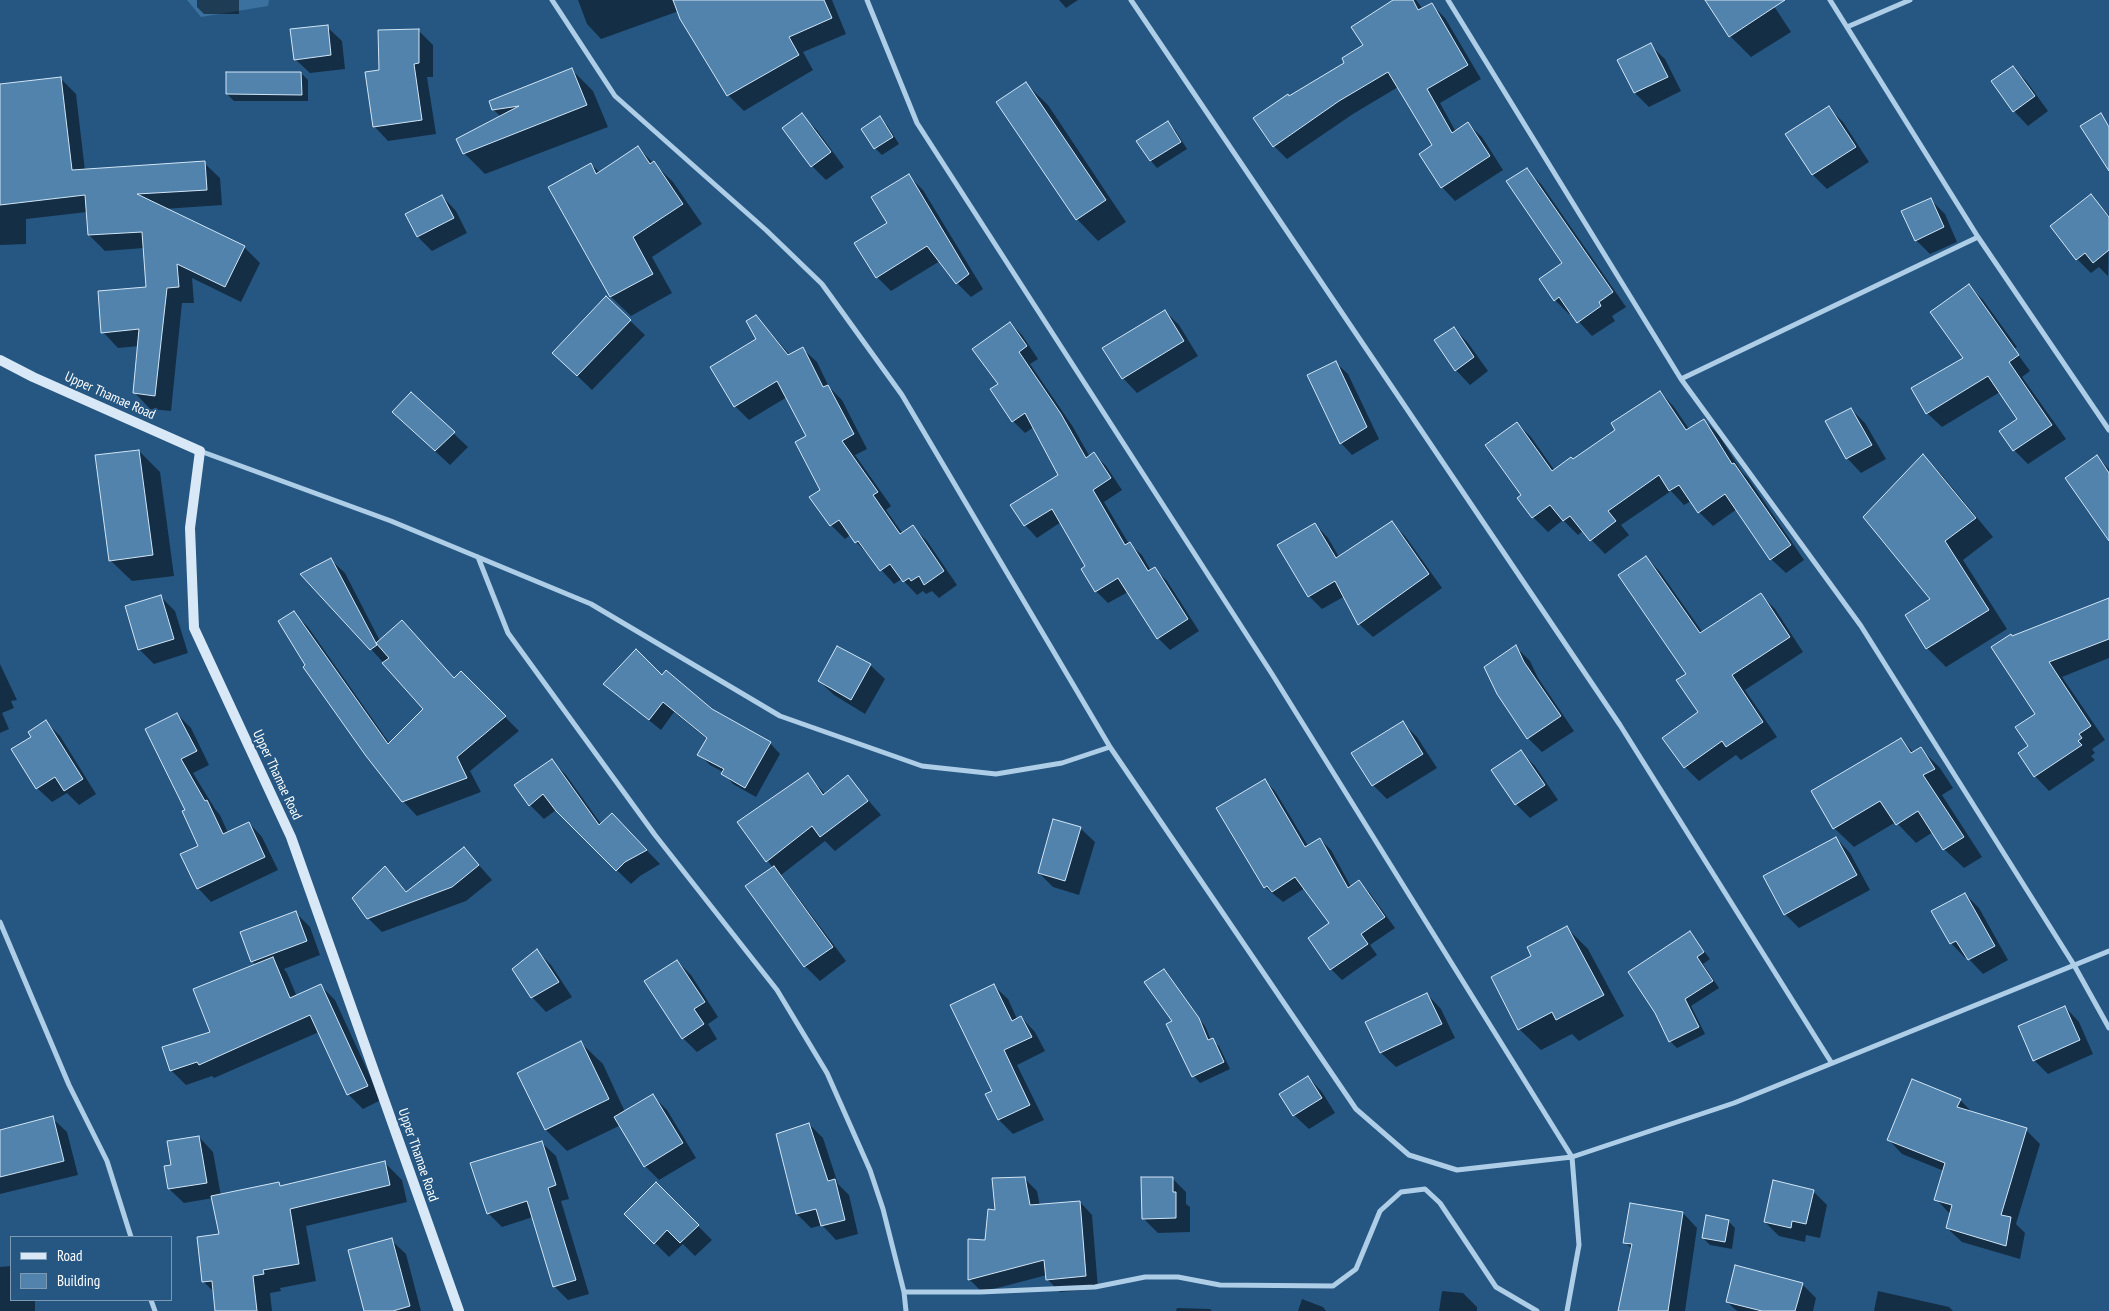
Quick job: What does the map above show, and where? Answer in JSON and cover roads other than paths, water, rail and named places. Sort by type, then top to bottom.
[{"type":"street","points":[[552,0],[616,96],[766,230],[822,284],[902,395],[1110,747],[1356,1109],[1409,1155],[1457,1170],[1572,1157],[1734,1103],[1830,1062],[2109,951]]},
{"type":"street","points":[[867,0],[917,123],[1266,666],[1572,1157],[1579,1245],[1567,1311]]},
{"type":"street","points":[[1131,0],[1620,725],[1830,1062]]},
{"type":"street","points":[[1448,0],[1681,379],[1860,626],[2074,965],[2109,1028]]},
{"type":"street","points":[[1830,0],[1978,237],[2109,430]]},
{"type":"street","points":[[1847,27],[1910,0]]},
{"type":"street","points":[[1681,379],[1978,237]]},
{"type":"street","name":"Upper Thamae Road","points":[[0,360],[33,377],[200,452],[190,528],[194,628],[291,837],[459,1311]]},
{"type":"street","points":[[200,452],[391,521],[591,604],[780,716],[922,766],[996,774],[1062,762],[1110,747]]},
{"type":"street","points":[[478,557],[508,633],[655,835],[777,990],[827,1072],[870,1170],[883,1209],[904,1292],[906,1311]]},
{"type":"street","points":[[0,922],[70,1085],[107,1161],[131,1236]]},
{"type":"street","points":[[904,1292],[980,1292],[1095,1287],[1145,1277],[1178,1277],[1220,1285],[1333,1286],[1356,1269],[1380,1211],[1401,1192],[1425,1189],[1440,1203],[1496,1286],[1537,1311]]}]
